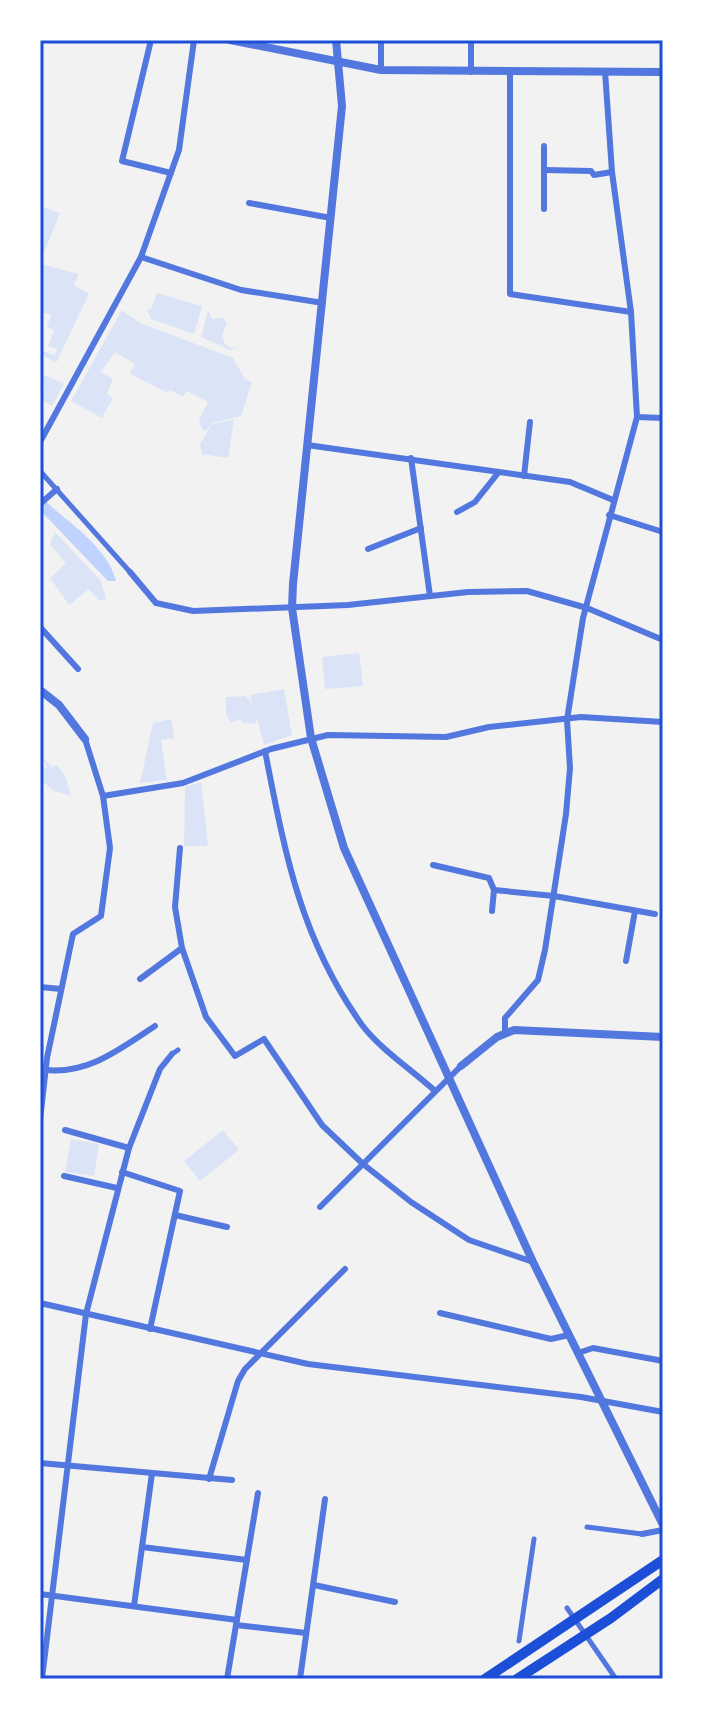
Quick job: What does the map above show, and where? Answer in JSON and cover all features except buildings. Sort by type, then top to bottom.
[{"type":"highway","points":[[485,1679],[663,1560]]},
{"type":"highway","points":[[517,1679],[611,1618],[663,1579]]},
{"type":"street","points":[[151,40],[122,161],[171,173]]},
{"type":"street","points":[[40,442],[141,257],[179,150],[194,40]]},
{"type":"street","points":[[230,40],[381,70],[663,72]]},
{"type":"street","points":[[336,40],[342,106],[292,608],[311,738],[344,848],[533,1262],[663,1528],[642,1534],[587,1527]]},
{"type":"street","points":[[381,40],[381,70]]},
{"type":"street","points":[[471,40],[471,72]]},
{"type":"street","points":[[510,71],[510,294],[631,312]]},
{"type":"street","points":[[505,1032],[505,1018],[538,980],[554,896],[570,768],[567,720],[587,608],[637,417],[631,312],[612,172],[605,71]]},
{"type":"street","points":[[544,146],[544,209]]},
{"type":"street","points":[[544,170],[591,171],[594,175],[612,172]]},
{"type":"street","points":[[249,203],[331,218]]},
{"type":"street","points":[[141,257],[241,290],[323,303]]},
{"type":"street","points":[[637,417],[663,418]]},
{"type":"street","points":[[524,476],[530,422]]},
{"type":"street","points":[[307,445],[570,482],[613,500]]},
{"type":"street","points":[[411,458],[430,596]]},
{"type":"street","points":[[40,471],[156,603],[174,609],[292,608],[468,592],[527,591],[587,608],[663,640]]},
{"type":"street","points":[[457,512],[475,502],[498,473]]},
{"type":"street","points":[[40,504],[57,489]]},
{"type":"street","points":[[609,515],[663,532]]},
{"type":"street","points":[[368,549],[421,528]]},
{"type":"street","points":[[40,627],[78,669]]},
{"type":"street","points":[[40,690],[59,705],[85,739],[103,796],[110,848],[101,916],[73,934],[44,1058],[46,1070],[40,1120]]},
{"type":"street","points":[[103,796],[183,783],[265,751],[311,738],[339,735],[446,737],[489,727],[610,717],[663,722]]},
{"type":"street","points":[[265,751],[296,897],[315,945],[364,1027],[435,1091]]},
{"type":"street","points":[[180,848],[175,907],[182,948],[206,1017],[235,1056],[264,1039],[322,1125],[363,1164],[411,1202],[469,1240],[533,1262]]},
{"type":"street","points":[[433,865],[489,878],[494,890],[492,911]]},
{"type":"street","points":[[494,890],[554,896],[655,914]]},
{"type":"street","points":[[626,961],[635,911]]},
{"type":"street","points":[[137,982],[182,948]]},
{"type":"street","points":[[40,987],[61,989]]},
{"type":"street","points":[[46,1070],[65,1072],[98,1063],[158,1024]]},
{"type":"street","points":[[320,1207],[448,1078],[505,1032],[528,1029],[663,1037]]},
{"type":"street","points":[[42,1679],[86,1314],[129,1148],[160,1069],[175,1052]]},
{"type":"street","points":[[65,1130],[129,1148]]},
{"type":"street","points":[[122,1172],[180,1191],[150,1329]]},
{"type":"street","points":[[64,1176],[117,1188]]},
{"type":"street","points":[[175,1215],[227,1227]]},
{"type":"street","points":[[209,1479],[238,1381],[257,1353],[345,1269]]},
{"type":"street","points":[[40,1303],[308,1364],[600,1401],[663,1412]]},
{"type":"street","points":[[440,1313],[551,1339],[569,1335]]},
{"type":"street","points":[[578,1353],[593,1348],[663,1361]]},
{"type":"street","points":[[40,1463],[232,1480]]},
{"type":"street","points":[[134,1606],[152,1473]]},
{"type":"street","points":[[227,1679],[258,1493]]},
{"type":"street","points":[[300,1679],[325,1499]]},
{"type":"street","points":[[526,1652],[519,1641],[534,1539]]},
{"type":"street","points":[[142,1547],[247,1560]]},
{"type":"street","points":[[314,1585],[395,1602]]},
{"type":"street","points":[[40,1594],[306,1633]]},
{"type":"street","points":[[567,1608],[616,1679]]},
{"type":"shaded area","points":[[40,206],[60,213],[43,255],[40,254]]},
{"type":"shaded area","points":[[40,264],[79,274],[74,285],[89,294],[56,363],[40,353],[40,350],[55,355],[57,349],[48,346],[54,330],[47,327],[51,315],[40,311]]},
{"type":"shaded area","points":[[157,293],[202,306],[194,334],[151,319],[147,310],[151,309]]},
{"type":"shaded area","points":[[122,310],[140,323],[233,358],[245,379],[252,382],[241,416],[212,423],[206,431],[202,429],[199,420],[208,402],[187,391],[183,397],[170,390],[168,393],[130,374],[135,364],[115,352],[101,372],[113,379],[107,394],[113,398],[102,418],[71,401]]},
{"type":"shaded area","points":[[208,310],[212,319],[224,318],[227,324],[222,335],[225,344],[231,348],[241,345],[230,350],[201,337]]},
{"type":"shaded area","points":[[45,375],[64,384],[52,406],[40,399],[44,388],[40,382]]},
{"type":"shaded area","points":[[234,419],[228,458],[202,454],[200,444],[212,424]]},
{"type":"shaded area","points":[[55,532],[101,581],[106,599],[99,601],[89,589],[69,605],[50,578],[66,563],[50,544]]},
{"type":"shaded area","points":[[359,653],[363,686],[325,689],[322,657]]},
{"type":"shaded area","points":[[284,689],[292,735],[264,745],[257,718],[255,724],[243,723],[240,719],[231,723],[226,714],[226,697],[246,696],[252,704],[250,695]]},
{"type":"shaded area","points":[[171,719],[174,738],[161,740],[167,780],[140,783],[153,723]]},
{"type":"shaded area","points":[[43,758],[52,767],[57,765],[65,776],[71,795],[54,791],[40,779],[40,771],[47,767]]},
{"type":"shaded area","points":[[201,782],[208,846],[184,846],[185,787]]},
{"type":"shaded area","points":[[223,1130],[239,1150],[200,1181],[184,1161]]},
{"type":"shaded area","points":[[71,1139],[99,1144],[94,1176],[65,1172]]},
{"type":"water","points":[[40,496],[95,545],[116,581],[108,581],[40,510]]}]
